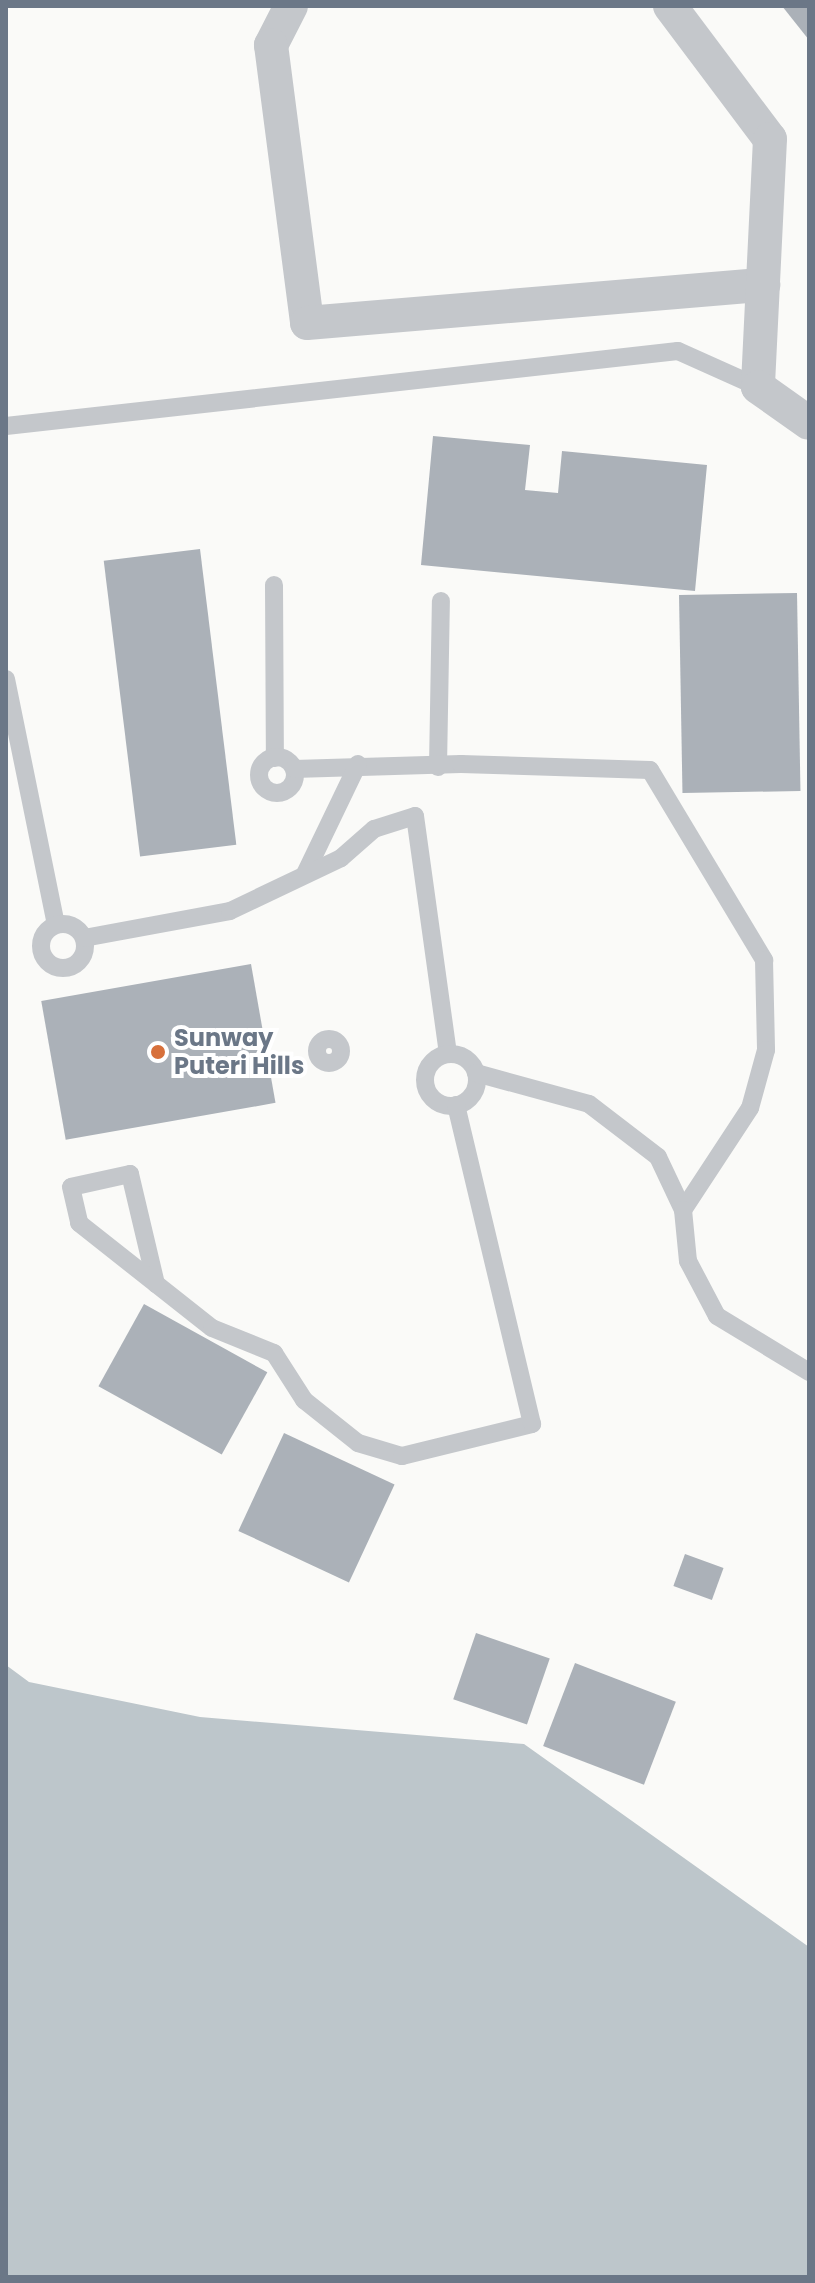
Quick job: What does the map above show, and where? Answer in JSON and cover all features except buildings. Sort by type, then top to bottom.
[{"type":"street","points":[[291,6],[271,45],[307,323],[763,285]]},
{"type":"street","points":[[670,6],[770,139],[758,387],[809,423]]},
{"type":"lane","points":[[6,426],[678,351],[758,387]]},
{"type":"lane","points":[[274,585],[275,758],[259,773],[270,792],[291,786],[294,769]]},
{"type":"lane","points":[[438,767],[441,601]]},
{"type":"lane","points":[[6,679],[56,924]]},
{"type":"lane","points":[[275,758],[294,769],[358,764],[650,770],[764,960],[766,1050],[750,1108],[683,1210]]},
{"type":"lane","points":[[305,874],[358,764]]},
{"type":"lane","points":[[84,938],[230,911],[341,858],[374,829],[415,816],[448,1054]]},
{"type":"lane","points":[[56,924],[76,927],[84,938],[85,952],[76,964],[53,966],[43,956],[41,940],[56,924]]},
{"type":"lane","points":[[456,1105],[433,1099],[425,1085],[432,1062],[448,1054],[465,1059],[476,1073],[589,1104],[658,1157],[683,1210],[688,1261],[717,1316],[809,1372]]},
{"type":"lane","points":[[456,1105],[475,1090],[476,1073]]},
{"type":"lane","points":[[156,1284],[130,1174],[71,1187],[79,1223],[156,1284],[212,1328],[274,1353],[304,1400],[358,1443],[402,1456],[532,1424],[456,1105]]},
{"type":"shaded area","points":[[6,1665],[29,1682],[200,1717],[524,1744],[809,1947],[809,2277],[6,2277]]},
{"type":"place","name":"Sunway Puteri Hills","points":[[158,1052]]}]
